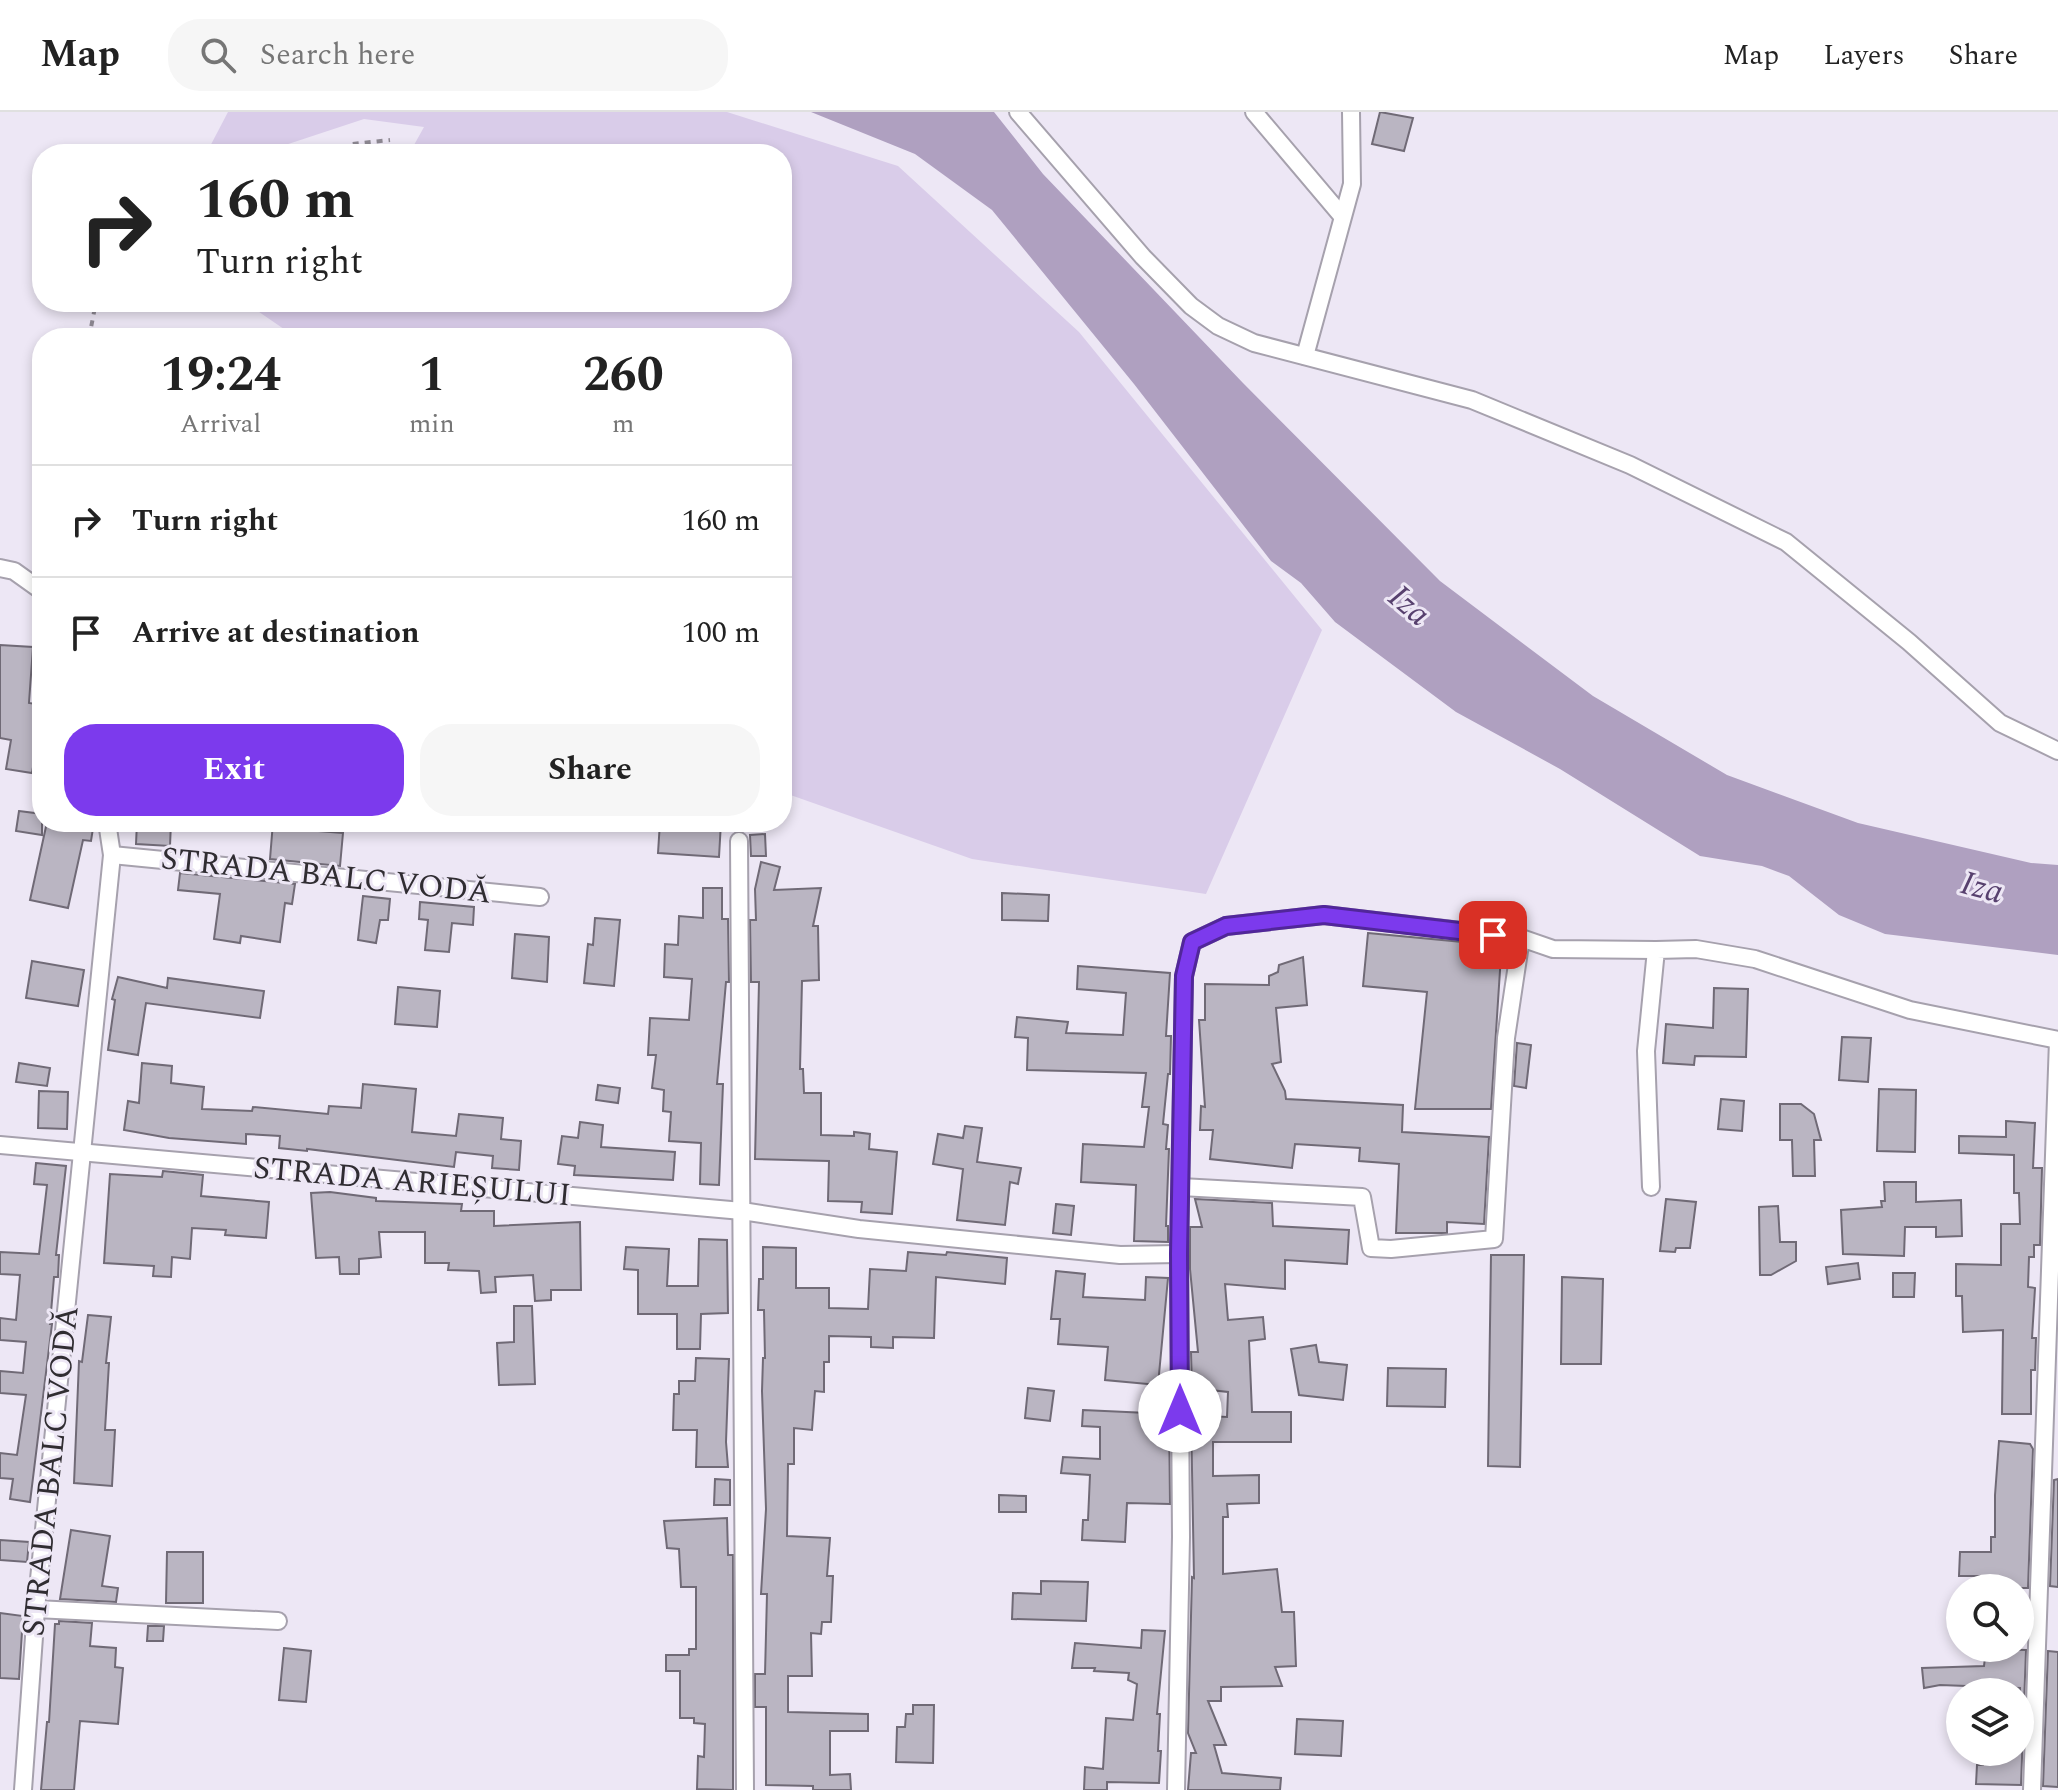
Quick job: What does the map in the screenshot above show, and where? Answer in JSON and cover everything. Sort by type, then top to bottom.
[{"type":"street","points":[[1018,112],[1143,257],[1191,306],[1218,326],[1254,343],[1472,400],[1630,465],[1786,542],[1909,642],[2000,723],[2058,751]]},
{"type":"street","points":[[1254,112],[1342,216]]},
{"type":"street","points":[[1305,356],[1352,184],[1351,112]]},
{"type":"street","points":[[0,568],[14,571],[32,584]]},
{"type":"street","name":"STRADA BALC VODĂ","points":[[23,1790],[36,1609],[112,855],[109,832]]},
{"type":"street","points":[[739,841],[745,1790]]},
{"type":"street","name":"STRADA BALC VODĂ","points":[[112,855],[540,897]]},
{"type":"street","points":[[1176,1790],[1181,1537],[1179,1254],[1184,976],[1192,942],[1226,926],[1324,915],[1521,938],[1553,949],[1696,949],[1755,959],[1910,1010],[2058,1040],[2032,1790]]},
{"type":"street","points":[[1181,1187],[1362,1197],[1371,1248],[1391,1249],[1494,1239],[1506,1038],[1521,938]]},
{"type":"street","points":[[1651,1187],[1646,1051],[1656,950]]},
{"type":"street","points":[[0,1145],[82,1152]]},
{"type":"street","name":"STRADA ARIEȘULUI","points":[[82,1152],[742,1211],[859,1229],[1120,1255],[1179,1254]]},
{"type":"street","points":[[36,1609],[278,1621]]},
{"type":"path","points":[[352,144],[390,140]]},
{"type":"shaded area","points":[[228,112],[727,112],[898,166],[1079,332],[1322,630],[1206,894],[972,859],[792,796],[792,328],[282,328],[259,312],[792,312],[792,144],[415,144],[424,127],[364,119],[288,144],[211,144]]},
{"type":"water","name":"Iza","points":[[811,112],[994,112],[1043,174],[1243,383],[1440,581],[1593,696],[1727,775],[1858,823],[2031,863],[2058,865],[2058,955],[1885,934],[1839,915],[1789,876],[1762,866],[1700,856],[1560,769],[1456,712],[1335,622],[1301,583],[1271,561],[1134,384],[992,210],[915,154]]},
{"type":"building","points":[[1380,112],[1413,118],[1404,151],[1372,144]]},
{"type":"building","points":[[0,645],[32,647],[29,703],[32,703],[32,773],[6,769],[11,740],[0,738]]},
{"type":"building","points":[[19,811],[32,813],[32,832],[42,832],[42,835],[16,831]]},
{"type":"building","points":[[45,832],[92,832],[91,841],[83,840],[68,908],[30,900]]},
{"type":"building","points":[[137,832],[171,832],[170,846],[136,844]]},
{"type":"building","points":[[272,832],[343,833],[340,866],[270,859]]},
{"type":"building","points":[[659,832],[720,832],[719,857],[658,853]]},
{"type":"building","points":[[765,834],[766,856],[751,856],[750,835]]},
{"type":"building","points":[[761,862],[780,867],[774,890],[821,888],[813,926],[818,926],[819,980],[802,981],[800,1069],[803,1069],[804,1093],[821,1093],[821,1135],[870,1134],[869,1149],[897,1152],[892,1214],[861,1212],[862,1202],[828,1201],[829,1161],[755,1159],[759,982],[751,982],[750,920],[756,920],[755,889]]},
{"type":"building","points":[[180,873],[295,884],[292,904],[285,903],[280,942],[241,936],[240,943],[214,939],[220,894],[178,890]]},
{"type":"building","points":[[703,888],[722,888],[722,919],[728,919],[729,982],[726,982],[717,1084],[723,1084],[719,1185],[700,1184],[701,1143],[669,1141],[671,1112],[663,1111],[664,1090],[652,1088],[656,1055],[648,1055],[650,1018],[689,1020],[692,979],[664,977],[665,944],[678,945],[679,916],[703,918]]},
{"type":"building","points":[[1002,893],[1049,895],[1048,921],[1002,920]]},
{"type":"building","points":[[363,896],[390,899],[388,920],[380,920],[376,943],[358,940]]},
{"type":"building","points":[[420,902],[474,907],[473,925],[452,923],[449,952],[425,950],[428,920],[419,919]]},
{"type":"building","points":[[595,918],[620,920],[614,986],[584,983],[588,944],[593,945]]},
{"type":"building","points":[[1368,933],[1473,943],[1471,954],[1501,955],[1491,1109],[1415,1109],[1427,992],[1363,986]]},
{"type":"building","points":[[515,934],[549,937],[547,982],[512,978]]},
{"type":"building","points":[[1303,957],[1307,1005],[1276,1008],[1281,1062],[1272,1064],[1286,1099],[1403,1105],[1402,1132],[1489,1137],[1484,1224],[1447,1222],[1447,1233],[1396,1233],[1399,1164],[1359,1161],[1360,1148],[1295,1144],[1292,1168],[1210,1159],[1213,1130],[1200,1130],[1201,1106],[1205,1107],[1199,1020],[1205,1020],[1205,984],[1269,985],[1269,976],[1278,972],[1279,965]]},
{"type":"building","points":[[32,961],[84,970],[78,1006],[26,998]]},
{"type":"building","points":[[1078,966],[1170,973],[1166,1036],[1171,1036],[1170,1074],[1163,1124],[1168,1125],[1168,1242],[1134,1241],[1136,1185],[1081,1182],[1083,1144],[1144,1147],[1149,1107],[1142,1107],[1146,1073],[1027,1070],[1028,1038],[1015,1037],[1017,1017],[1068,1022],[1066,1033],[1123,1035],[1126,993],[1077,989]]},
{"type":"building","points":[[118,977],[167,988],[168,978],[264,991],[260,1018],[146,1003],[138,1055],[108,1050],[115,1000],[112,999]]},
{"type":"building","points":[[398,987],[440,991],[437,1027],[395,1024]]},
{"type":"building","points":[[1714,988],[1748,989],[1746,1057],[1695,1056],[1694,1065],[1663,1063],[1666,1024],[1713,1028]]},
{"type":"building","points":[[1842,1037],[1871,1038],[1868,1082],[1839,1080]]},
{"type":"building","points":[[1517,1043],[1531,1045],[1526,1088],[1514,1086]]},
{"type":"building","points":[[19,1063],[50,1068],[47,1086],[16,1082]]},
{"type":"building","points":[[142,1063],[172,1066],[171,1083],[204,1087],[202,1109],[252,1111],[253,1107],[328,1114],[329,1106],[361,1108],[363,1084],[416,1089],[412,1132],[456,1136],[459,1114],[503,1118],[501,1139],[521,1141],[519,1170],[492,1168],[493,1156],[456,1152],[454,1167],[279,1148],[280,1136],[246,1134],[246,1144],[169,1138],[124,1130],[128,1101],[139,1103]]},
{"type":"building","points":[[598,1085],[620,1088],[618,1103],[596,1100]]},
{"type":"building","points":[[1879,1089],[1916,1090],[1915,1152],[1877,1151]]},
{"type":"building","points":[[39,1091],[68,1092],[67,1129],[38,1128]]},
{"type":"building","points":[[1721,1099],[1744,1101],[1742,1131],[1718,1129]]},
{"type":"building","points":[[1780,1104],[1801,1104],[1814,1114],[1821,1140],[1814,1140],[1815,1176],[1793,1176],[1792,1140],[1780,1140]]},
{"type":"building","points":[[2006,1121],[2035,1123],[2033,1168],[2042,1168],[2040,1245],[2034,1245],[2034,1257],[2029,1257],[2028,1287],[2035,1288],[2032,1338],[2036,1338],[2035,1370],[2031,1370],[2031,1414],[2002,1414],[2003,1330],[1963,1332],[1962,1296],[1956,1296],[1956,1264],[2001,1265],[2001,1224],[2020,1224],[2019,1193],[2014,1193],[2014,1155],[1959,1153],[1959,1136],[2006,1137]]},
{"type":"building","points":[[580,1122],[603,1125],[601,1147],[675,1152],[673,1180],[574,1175],[575,1166],[558,1164],[562,1136],[578,1138]]},
{"type":"building","points":[[965,1126],[982,1128],[977,1162],[1021,1168],[1018,1184],[1010,1182],[1005,1225],[957,1220],[963,1169],[933,1164],[938,1134],[963,1138]]},
{"type":"building","points":[[36,1163],[66,1166],[56,1255],[59,1255],[58,1277],[54,1277],[52,1324],[30,1502],[10,1499],[13,1479],[0,1478],[0,1453],[17,1455],[26,1395],[0,1393],[0,1371],[23,1373],[26,1342],[0,1340],[0,1318],[16,1320],[20,1275],[0,1274],[0,1252],[39,1254],[47,1185],[34,1184]]},
{"type":"building","points":[[163,1171],[203,1175],[201,1196],[269,1202],[266,1238],[225,1235],[226,1230],[192,1228],[190,1259],[172,1257],[171,1277],[153,1276],[154,1266],[104,1263],[110,1174],[162,1177]]},
{"type":"building","points":[[1884,1182],[1916,1182],[1916,1202],[1961,1200],[1962,1236],[1936,1237],[1936,1227],[1905,1227],[1904,1256],[1843,1254],[1841,1210],[1882,1207],[1881,1201],[1885,1201]]},
{"type":"building","points":[[330,1192],[376,1198],[376,1201],[462,1204],[461,1211],[494,1211],[494,1226],[580,1222],[581,1290],[551,1290],[551,1300],[535,1301],[533,1275],[495,1277],[496,1292],[481,1293],[479,1271],[448,1270],[449,1263],[425,1263],[425,1232],[379,1232],[381,1257],[359,1259],[359,1274],[340,1274],[339,1257],[316,1258],[311,1193]]},
{"type":"building","points":[[1195,1199],[1272,1203],[1273,1226],[1349,1230],[1347,1264],[1285,1260],[1285,1289],[1225,1284],[1228,1320],[1263,1317],[1265,1339],[1249,1341],[1252,1412],[1291,1412],[1291,1442],[1213,1442],[1213,1476],[1259,1475],[1259,1503],[1227,1504],[1228,1517],[1223,1517],[1223,1574],[1277,1569],[1282,1612],[1294,1612],[1296,1666],[1275,1667],[1282,1686],[1221,1687],[1221,1701],[1208,1701],[1226,1745],[1214,1745],[1222,1773],[1281,1778],[1280,1790],[1188,1790],[1191,1753],[1196,1753],[1188,1733],[1194,1578],[1191,1415],[1227,1417],[1228,1392],[1192,1388],[1191,1352],[1198,1352],[1190,1269],[1190,1227],[1202,1227]]},
{"type":"building","points":[[1666,1199],[1696,1202],[1690,1248],[1676,1248],[1675,1252],[1660,1251]]},
{"type":"building","points":[[1056,1204],[1074,1206],[1071,1235],[1053,1233]]},
{"type":"building","points":[[1778,1206],[1780,1242],[1796,1242],[1796,1261],[1771,1275],[1760,1275],[1759,1207]]},
{"type":"building","points":[[699,1239],[727,1240],[728,1313],[701,1314],[700,1349],[677,1349],[677,1314],[638,1314],[638,1270],[624,1269],[626,1247],[669,1249],[667,1286],[698,1286]]},
{"type":"building","points":[[763,1247],[796,1248],[796,1288],[829,1288],[829,1308],[868,1309],[870,1269],[906,1271],[908,1252],[1007,1258],[1005,1284],[936,1277],[934,1338],[893,1337],[893,1348],[871,1347],[871,1337],[829,1336],[829,1362],[824,1362],[824,1392],[815,1391],[812,1430],[794,1428],[794,1464],[788,1464],[787,1536],[830,1538],[827,1576],[833,1576],[831,1622],[822,1622],[821,1634],[811,1633],[812,1676],[788,1676],[788,1712],[868,1714],[868,1731],[830,1731],[830,1775],[850,1774],[851,1790],[766,1785],[766,1707],[755,1707],[755,1674],[765,1674],[767,1594],[761,1594],[766,1509],[762,1391],[765,1358],[764,1310],[758,1310],[759,1279],[763,1279]]},
{"type":"building","points":[[1491,1255],[1524,1255],[1520,1467],[1488,1466]]},
{"type":"building","points":[[1858,1263],[1860,1279],[1828,1284],[1826,1267]]},
{"type":"building","points":[[1056,1271],[1085,1274],[1083,1297],[1145,1300],[1146,1277],[1168,1278],[1158,1385],[1105,1380],[1108,1347],[1058,1344],[1060,1319],[1051,1319]]},
{"type":"building","points":[[1893,1273],[1915,1273],[1914,1297],[1893,1297]]},
{"type":"building","points":[[1562,1277],[1603,1279],[1601,1364],[1561,1364]]},
{"type":"building","points":[[514,1306],[532,1306],[535,1384],[499,1385],[497,1343],[514,1342]]},
{"type":"building","points":[[88,1315],[111,1317],[106,1363],[109,1363],[105,1430],[115,1430],[112,1486],[74,1483],[79,1361],[82,1362]]},
{"type":"building","points":[[1316,1345],[1319,1362],[1347,1365],[1343,1400],[1299,1395],[1291,1349]]},
{"type":"building","points":[[696,1358],[729,1359],[728,1467],[696,1467],[697,1430],[673,1430],[674,1394],[679,1394],[679,1381],[695,1381]]},
{"type":"building","points":[[1388,1368],[1446,1369],[1445,1407],[1387,1406]]},
{"type":"building","points":[[1028,1388],[1054,1391],[1050,1421],[1025,1418]]},
{"type":"building","points":[[1083,1410],[1169,1414],[1170,1504],[1127,1503],[1125,1542],[1082,1540],[1083,1520],[1088,1520],[1090,1475],[1061,1473],[1063,1457],[1100,1459],[1100,1427],[1082,1426]]},
{"type":"building","points":[[1999,1441],[2030,1444],[2033,1449],[2029,1574],[1959,1574],[1960,1552],[1991,1552],[1991,1537],[1995,1537]]},
{"type":"building","points":[[715,1479],[730,1480],[730,1505],[714,1505]]},
{"type":"building","points":[[2058,1479],[2058,1587],[2050,1586],[2054,1480]]},
{"type":"building","points":[[999,1495],[1026,1496],[1026,1512],[999,1512]]},
{"type":"building","points":[[727,1518],[728,1555],[733,1555],[733,1790],[697,1789],[698,1756],[704,1757],[705,1724],[694,1723],[694,1718],[680,1718],[680,1671],[666,1671],[666,1655],[689,1655],[689,1649],[696,1649],[696,1587],[681,1587],[679,1549],[667,1548],[664,1521]]},
{"type":"building","points":[[71,1530],[110,1536],[102,1586],[118,1588],[116,1602],[60,1599]]},
{"type":"building","points":[[0,1540],[29,1542],[27,1562],[0,1560]]},
{"type":"building","points":[[167,1552],[203,1552],[203,1603],[166,1603]]},
{"type":"building","points":[[1041,1581],[1088,1582],[1086,1621],[1012,1619],[1013,1593],[1041,1594]]},
{"type":"building","points":[[0,1613],[23,1616],[19,1679],[0,1678]]},
{"type":"building","points":[[59,1621],[92,1623],[90,1646],[116,1648],[115,1667],[123,1668],[118,1724],[80,1721],[74,1790],[41,1790],[55,1624]]},
{"type":"building","points":[[148,1626],[164,1626],[163,1641],[147,1641]]},
{"type":"building","points":[[1142,1630],[1165,1631],[1157,1714],[1160,1714],[1159,1783],[1107,1782],[1107,1790],[1084,1790],[1085,1767],[1103,1769],[1106,1718],[1133,1720],[1137,1684],[1128,1680],[1129,1673],[1072,1668],[1075,1643],[1141,1648]]},
{"type":"building","points":[[284,1648],[311,1651],[306,1702],[279,1700]]},
{"type":"building","points":[[2048,1651],[2058,1652],[2058,1787],[2043,1786]]},
{"type":"building","points":[[1984,1662],[2026,1662],[2025,1678],[1946,1678],[1946,1685],[1924,1688],[1922,1668],[1984,1666]]},
{"type":"building","points":[[913,1705],[934,1705],[933,1763],[896,1762],[897,1727],[905,1727],[906,1714],[913,1714]]},
{"type":"building","points":[[1297,1719],[1343,1721],[1341,1756],[1295,1754]]},
{"type":"building","points":[[1977,1766],[2022,1766],[2021,1785],[1976,1784]]},
{"type":"route","points":[[1180,1411],[1179,1254],[1184,976],[1192,942],[1226,926],[1324,915],[1493,935]]}]
